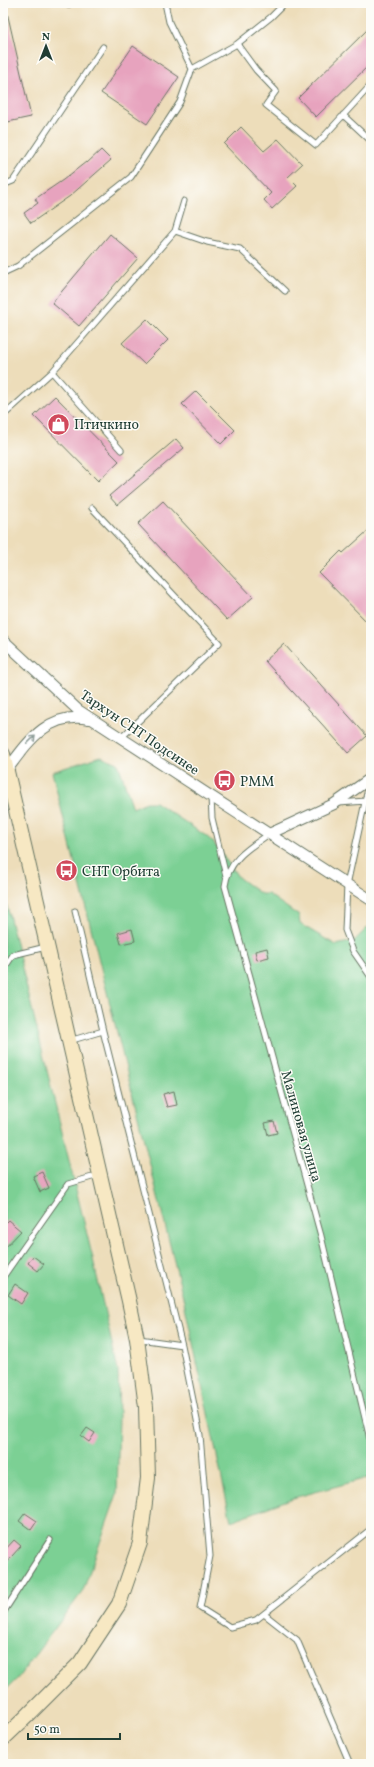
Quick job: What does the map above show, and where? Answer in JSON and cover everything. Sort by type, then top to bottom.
[{"type":"main road","points":[[3,754],[137,1339],[146,1407],[148,1478],[140,1543],[119,1604],[80,1663],[3,1738]]},
{"type":"street","name":"Тархун СНТ Подсинее","points":[[3,640],[78,710],[371,900]]},
{"type":"street","points":[[7,770],[25,746],[44,728],[60,719],[78,717],[94,720]]},
{"type":"street","points":[[269,834],[334,804],[371,778]]},
{"type":"lane","points":[[165,3],[168,22],[192,69]]},
{"type":"lane","points":[[3,274],[18,266],[131,177],[180,102],[192,69],[237,44],[271,17],[285,3]]},
{"type":"lane","points":[[237,44],[256,70],[276,90],[266,105],[316,145],[371,85]]},
{"type":"lane","points":[[3,185],[13,181],[103,47]]},
{"type":"lane","points":[[343,115],[371,141]]},
{"type":"lane","points":[[3,416],[52,372],[176,231],[184,201]]},
{"type":"lane","points":[[176,231],[207,242],[240,249],[285,291]]},
{"type":"lane","points":[[52,372],[121,450]]},
{"type":"lane","points":[[92,508],[219,643],[121,738]]},
{"type":"lane","points":[[371,778],[347,885],[345,924],[346,934],[353,951],[371,976]]},
{"type":"lane","name":"Малиновая улица","points":[[211,796],[213,824],[226,876],[225,886],[321,1236],[371,1443]]},
{"type":"lane","points":[[334,804],[366,801],[371,798]]},
{"type":"lane","points":[[226,876],[231,865],[245,850],[269,834]]},
{"type":"lane","points":[[75,911],[103,1031],[182,1345],[200,1435],[210,1556],[200,1608],[230,1627],[256,1620],[371,1530]]},
{"type":"lane","points":[[3,970],[13,955],[47,947]]},
{"type":"lane","points":[[69,1042],[103,1031]]},
{"type":"lane","points":[[3,1277],[68,1184],[100,1174]]},
{"type":"lane","points":[[137,1339],[182,1345]]},
{"type":"lane","points":[[3,1613],[50,1540]]},
{"type":"lane","points":[[264,1614],[297,1640],[350,1764]]},
{"type":"green space","points":[[101,756],[118,763],[133,808],[146,802],[155,802],[206,836],[213,842],[239,878],[261,894],[268,894],[299,916],[300,924],[336,945],[354,941],[371,924],[371,1477],[293,1498],[231,1521],[183,1297],[52,772]]},
{"type":"green space","points":[[3,890],[93,1259],[118,1371],[119,1418],[117,1494],[83,1591],[17,1679],[3,1693]]},
{"type":"building","points":[[3,12],[7,12],[31,117],[3,123]]},
{"type":"building","points":[[371,26],[371,63],[316,117],[298,98]]},
{"type":"building","points":[[133,46],[179,77],[147,124],[101,93]]},
{"type":"building","points":[[241,127],[264,151],[278,139],[302,164],[288,177],[297,186],[272,209],[264,200],[271,193],[224,144]]},
{"type":"building","points":[[101,150],[111,160],[70,196],[31,223],[24,213],[38,203],[35,199],[86,162],[87,163]]},
{"type":"building","points":[[110,234],[138,258],[79,326],[52,303]]},
{"type":"building","points":[[147,319],[168,340],[144,364],[122,343]]},
{"type":"building","points":[[196,391],[235,430],[221,444],[182,404]]},
{"type":"building","points":[[55,396],[119,461],[98,481],[34,416]]},
{"type":"building","points":[[176,439],[184,448],[117,505],[109,496]]},
{"type":"building","points":[[163,501],[253,597],[227,620],[138,524]]},
{"type":"building","points":[[371,528],[371,626],[319,573],[341,551],[343,553]]},
{"type":"building","points":[[284,644],[367,736],[348,753],[265,661]]},
{"type":"building","points":[[132,929],[135,941],[121,944],[118,933]]},
{"type":"building","points":[[267,948],[269,957],[257,960],[255,951]]},
{"type":"building","points":[[174,1091],[177,1105],[167,1107],[163,1094]]},
{"type":"building","points":[[274,1121],[277,1133],[268,1135],[265,1123]]},
{"type":"building","points":[[42,1172],[49,1188],[40,1192],[33,1176]]},
{"type":"building","points":[[8,1220],[21,1231],[3,1250],[3,1225]]},
{"type":"building","points":[[33,1256],[44,1264],[38,1271],[28,1263]]},
{"type":"building","points":[[15,1284],[28,1293],[21,1304],[8,1295]]},
{"type":"building","points":[[87,1428],[95,1433],[89,1442],[81,1436]]},
{"type":"building","points":[[25,1513],[37,1521],[31,1530],[19,1521]]},
{"type":"building","points":[[14,1540],[21,1546],[3,1566],[3,1552]]},
{"type":"place","name":"Птичкино","points":[[58,424]]},
{"type":"place","name":"РММ","points":[[224,781]]},
{"type":"place","name":"СНТ Орбита","points":[[66,871]]}]
